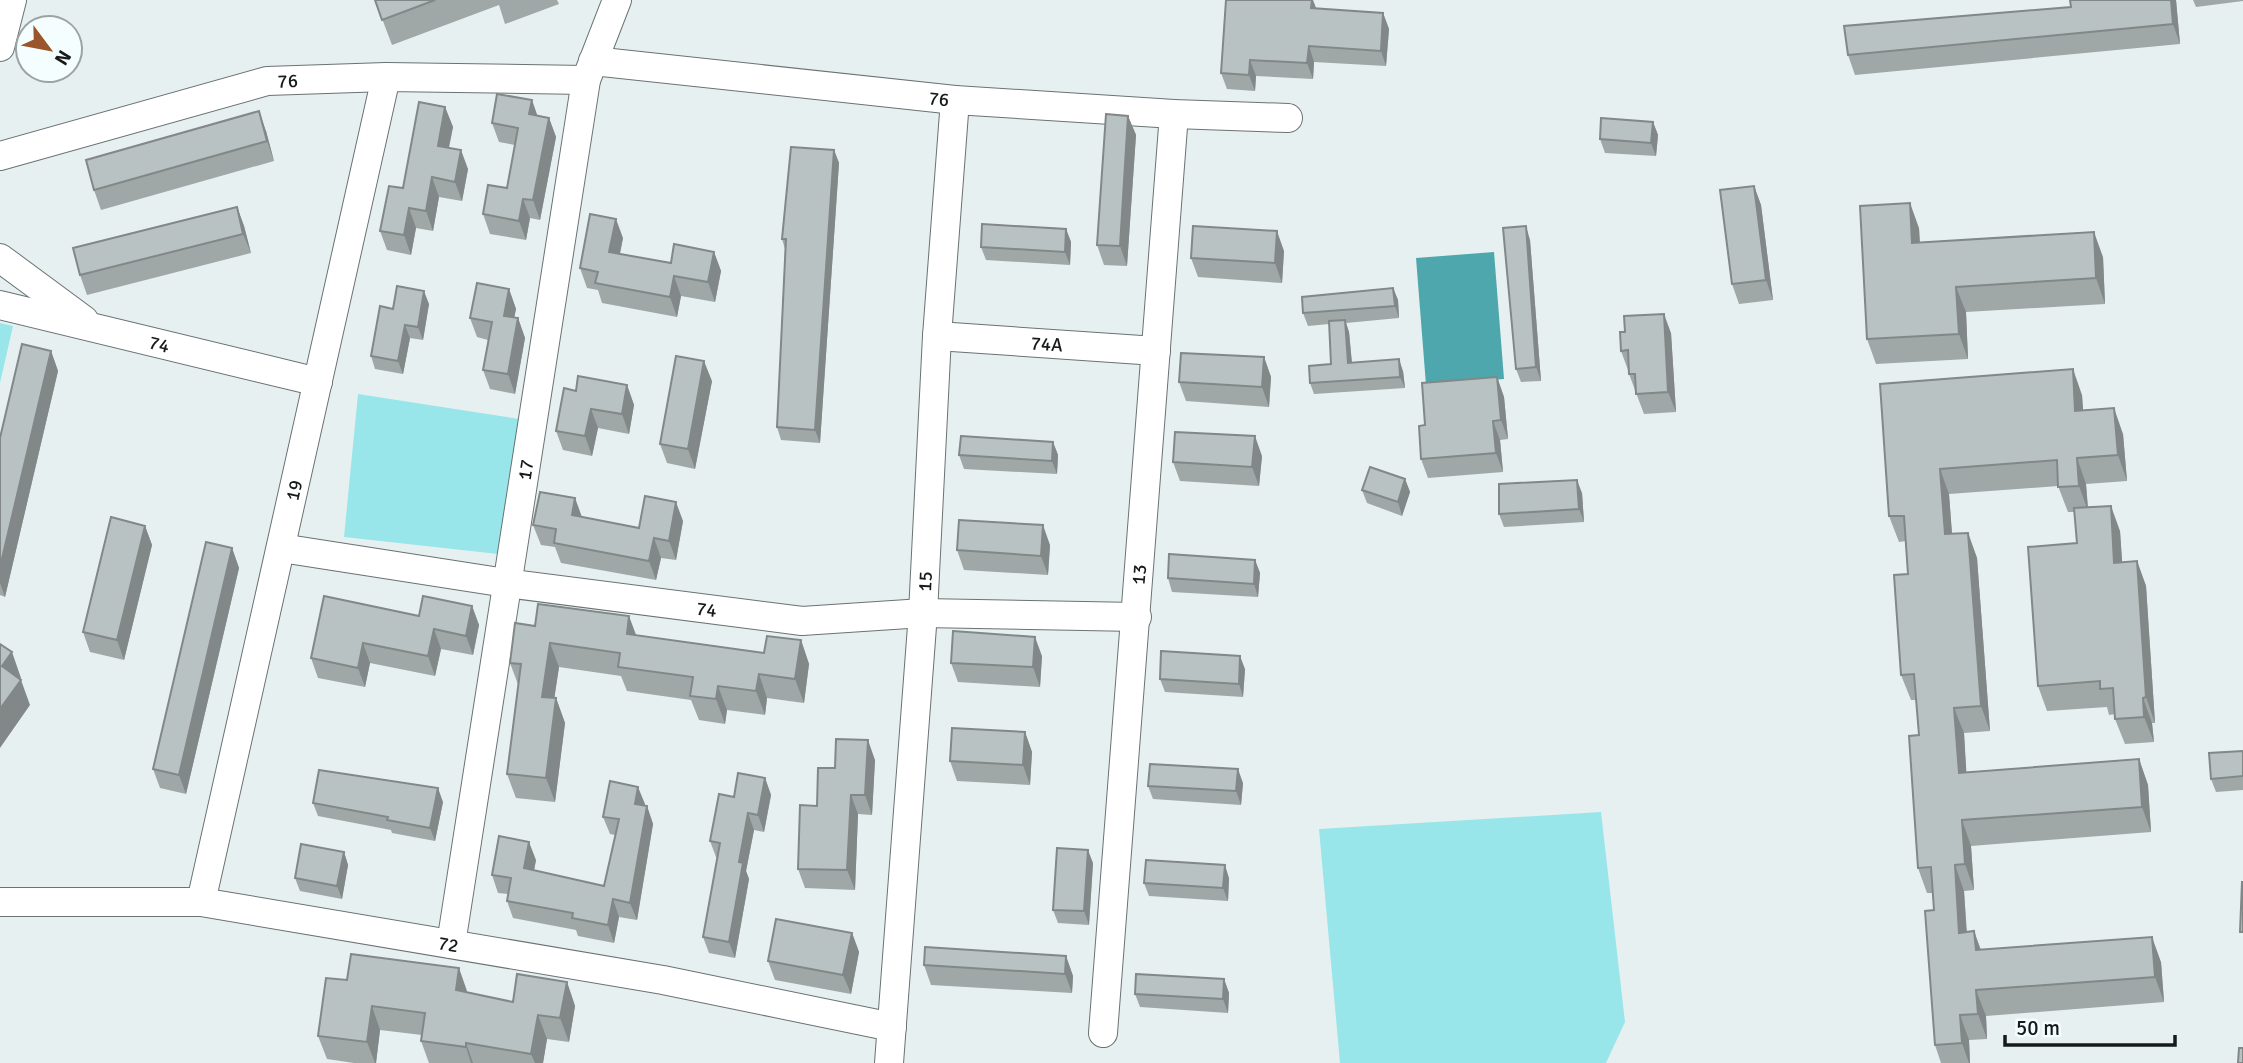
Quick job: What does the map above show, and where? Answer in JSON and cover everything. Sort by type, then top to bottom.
[{"type":"street","points":[[0,47],[12,0]]},
{"type":"street","name":"17","points":[[451,944],[506,583],[590,71],[617,0]]},
{"type":"street","name":"76","points":[[0,156],[267,80],[590,71],[955,100],[1174,114],[1288,118]]},
{"type":"street","name":"19","points":[[201,902],[387,78]]},
{"type":"street","name":"15","points":[[889,1063],[923,613],[937,336],[955,100]]},
{"type":"street","name":"13","points":[[1103,1033],[1174,114]]},
{"type":"street","points":[[0,258],[94,328]]},
{"type":"street","name":"74","points":[[0,305],[318,382]]},
{"type":"street","name":"74A","points":[[937,336],[1157,351]]},
{"type":"street","name":"74","points":[[281,548],[506,583],[802,621],[923,613],[1137,617]]},
{"type":"street","name":"72","points":[[0,902],[201,902],[663,980],[892,1027]]},
{"type":"shaded area","points":[[1494,252],[1504,379],[1426,385],[1416,258]]},
{"type":"shaded area","points":[[0,323],[13,326],[0,383]]},
{"type":"shaded area","points":[[358,394],[519,419],[498,554],[344,537]]},
{"type":"shaded area","points":[[1601,812],[1625,1022],[1606,1063],[1340,1063],[1319,829]]},
{"type":"building","points":[[375,0],[435,0],[382,20]]},
{"type":"building","points":[[1226,0],[1312,0],[1311,8],[1383,13],[1381,51],[1309,46],[1307,63],[1250,60],[1249,75],[1221,73]]},
{"type":"building","points":[[2070,0],[2171,0],[2173,24],[1848,55],[1844,26],[2071,7]]},
{"type":"building","points":[[497,94],[532,100],[529,114],[549,118],[533,200],[523,199],[519,221],[483,214],[488,185],[507,188],[518,128],[492,123]]},
{"type":"building","points":[[419,102],[445,107],[438,146],[461,150],[455,182],[432,177],[426,211],[409,208],[404,235],[380,231],[389,186],[403,188]]},
{"type":"building","points":[[259,111],[267,141],[94,190],[86,160]]},
{"type":"building","points":[[1106,114],[1128,116],[1120,246],[1097,245]]},
{"type":"building","points":[[1601,118],[1653,122],[1651,143],[1600,139]]},
{"type":"building","points":[[791,147],[834,150],[815,430],[777,427],[786,239],[782,239]]},
{"type":"building","points":[[1754,186],[1766,280],[1732,284],[1720,190]]},
{"type":"building","points":[[1910,203],[1912,243],[2094,232],[2096,278],[1956,287],[1959,334],[1867,339],[1860,206]]},
{"type":"building","points":[[237,207],[243,234],[80,275],[73,248]]},
{"type":"building","points":[[590,214],[616,219],[609,252],[671,263],[674,244],[714,252],[708,282],[674,276],[670,297],[595,283],[598,272],[580,268]]},
{"type":"building","points":[[982,224],[1066,229],[1065,252],[981,247]]},
{"type":"building","points":[[1193,226],[1277,231],[1275,263],[1191,258]]},
{"type":"building","points":[[1526,226],[1536,367],[1516,369],[1503,228]]},
{"type":"building","points":[[477,283],[509,289],[504,316],[518,318],[508,374],[483,370],[492,322],[470,318]]},
{"type":"building","points":[[397,286],[424,291],[418,327],[405,325],[398,361],[371,356],[380,306],[393,309]]},
{"type":"building","points":[[1393,288],[1395,306],[1303,313],[1302,297]]},
{"type":"building","points":[[1664,314],[1668,392],[1636,394],[1635,374],[1629,374],[1628,350],[1621,351],[1620,332],[1625,332],[1624,316]]},
{"type":"building","points":[[1345,320],[1348,363],[1399,359],[1400,377],[1310,383],[1309,366],[1331,364],[1329,321]]},
{"type":"building","points":[[22,344],[51,351],[0,567],[0,438]]},
{"type":"building","points":[[1181,353],[1264,357],[1262,387],[1179,382]]},
{"type":"building","points":[[676,356],[704,361],[688,449],[660,444]]},
{"type":"building","points":[[2073,369],[2075,411],[2114,408],[2118,455],[2077,458],[2079,486],[2058,487],[2057,460],[1940,469],[1945,534],[1968,533],[1981,706],[1954,708],[1959,773],[2139,759],[2142,807],[1962,820],[1965,864],[1955,865],[1959,933],[1974,931],[1976,950],[2152,937],[2155,977],[1976,990],[1978,1014],[1960,1015],[1962,1043],[1935,1045],[1925,911],[1934,910],[1931,867],[1918,868],[1909,736],[1919,735],[1914,674],[1901,675],[1894,575],[1908,574],[1904,516],[1889,516],[1880,384]]},
{"type":"building","points":[[578,376],[627,385],[622,414],[591,409],[585,436],[556,431],[564,388],[576,391]]},
{"type":"building","points":[[1497,377],[1501,420],[1493,421],[1496,453],[1421,459],[1419,426],[1425,425],[1422,383]]},
{"type":"building","points":[[1175,432],[1255,436],[1252,467],[1173,462]]},
{"type":"building","points":[[961,436],[1053,442],[1052,461],[959,455]]},
{"type":"building","points":[[1370,467],[1405,479],[1398,502],[1362,490]]},
{"type":"building","points":[[1577,480],[1579,509],[1499,514],[1499,484]]},
{"type":"building","points":[[540,492],[575,498],[572,515],[639,528],[645,496],[676,502],[669,541],[654,538],[649,561],[554,543],[556,529],[533,525]]},
{"type":"building","points":[[2111,506],[2114,563],[2137,561],[2146,697],[2143,698],[2144,717],[2115,719],[2113,688],[2100,689],[2100,681],[2038,686],[2028,547],[2077,543],[2074,508]]},
{"type":"building","points":[[111,517],[145,526],[117,640],[83,632]]},
{"type":"building","points":[[959,520],[1043,525],[1041,556],[957,550]]},
{"type":"building","points":[[206,542],[232,548],[179,775],[153,769]]},
{"type":"building","points":[[1169,554],[1255,560],[1254,584],[1168,578]]},
{"type":"building","points":[[324,596],[419,616],[423,596],[472,606],[466,636],[434,629],[428,656],[363,643],[358,668],[311,658]]},
{"type":"building","points":[[538,604],[629,616],[627,634],[764,653],[767,636],[801,640],[795,679],[759,674],[756,691],[718,686],[716,699],[690,696],[693,677],[618,667],[620,653],[550,643],[542,697],[556,698],[546,778],[507,774],[521,664],[510,663],[515,623],[535,626]]},
{"type":"building","points":[[953,631],[1035,637],[1033,667],[951,663]]},
{"type":"building","points":[[0,644],[12,652],[2,666],[21,680],[0,709]]},
{"type":"building","points":[[1161,651],[1240,656],[1239,684],[1160,679]]},
{"type":"building","points":[[952,728],[1025,732],[1023,765],[950,761]]},
{"type":"building","points":[[836,739],[868,740],[865,795],[851,795],[847,870],[798,869],[800,805],[817,806],[818,768],[835,768]]},
{"type":"building","points":[[2243,751],[2243,776],[2211,779],[2209,753]]},
{"type":"building","points":[[1150,764],[1238,769],[1236,791],[1148,786]]},
{"type":"building","points":[[319,770],[438,788],[430,828],[313,803]]},
{"type":"building","points":[[738,773],[765,778],[758,815],[748,813],[739,862],[743,863],[729,942],[703,937],[720,843],[710,841],[719,794],[734,797]]},
{"type":"building","points":[[610,781],[638,787],[635,804],[647,806],[630,903],[613,899],[608,925],[572,918],[573,913],[507,901],[511,878],[492,875],[499,836],[529,842],[524,868],[604,886],[619,819],[603,817]]},
{"type":"building","points":[[301,844],[344,852],[337,886],[295,878]]},
{"type":"building","points":[[1057,848],[1088,850],[1084,911],[1053,910]]},
{"type":"building","points":[[1146,860],[1225,865],[1223,888],[1144,883]]},
{"type":"building","points":[[2242,882],[2243,932],[2240,932]]},
{"type":"building","points":[[776,919],[852,933],[843,975],[768,961]]},
{"type":"building","points":[[925,947],[1066,956],[1065,974],[924,965]]},
{"type":"building","points":[[351,954],[459,968],[456,990],[513,1002],[517,974],[567,982],[560,1018],[538,1015],[531,1054],[466,1043],[466,1047],[421,1041],[425,1013],[372,1006],[367,1042],[318,1036],[326,978],[347,980]]},
{"type":"building","points":[[1136,974],[1224,979],[1223,999],[1135,994]]},
{"type":"building","points":[[2239,1048],[2243,1048],[2243,1063],[2238,1063]]}]
